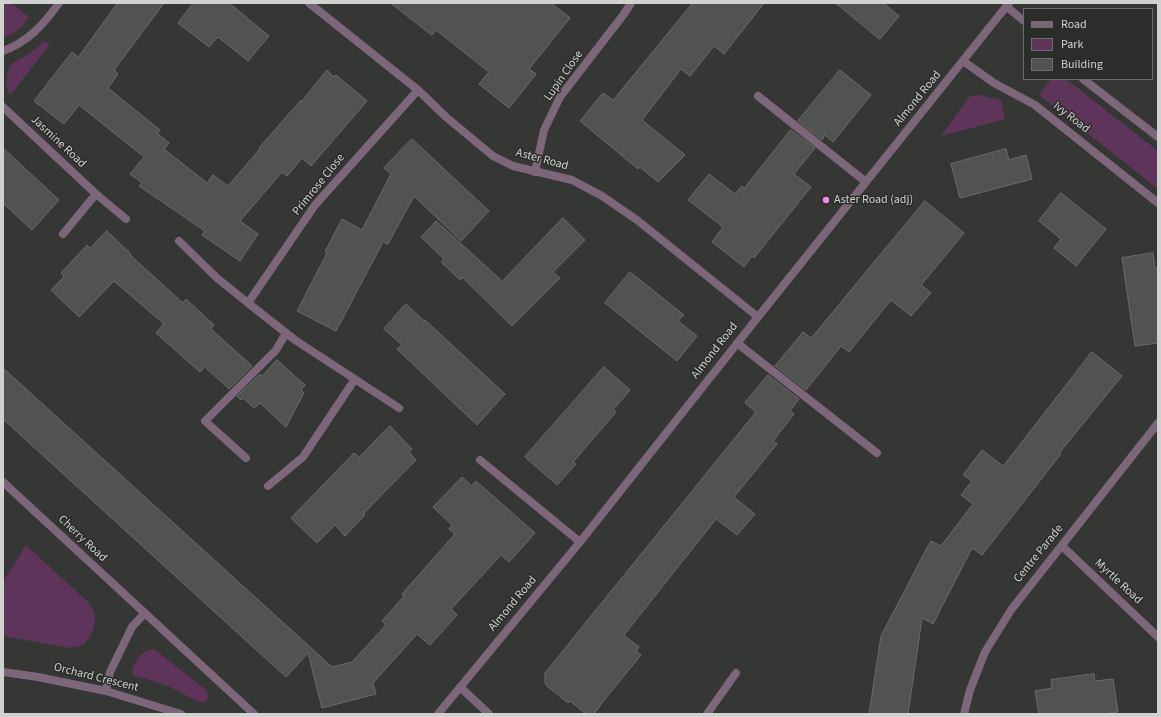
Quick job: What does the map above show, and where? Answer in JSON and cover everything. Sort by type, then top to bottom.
[{"type":"street","points":[[3,51],[12,48],[30,36],[45,23],[59,3]]},
{"type":"street","name":"Aster Road","points":[[309,3],[418,90],[446,117],[493,156],[513,166],[572,180],[602,196],[637,220],[758,317]]},
{"type":"street","name":"Lupin Close","points":[[535,172],[544,130],[560,98],[631,3]]},
{"type":"street","points":[[1008,5],[1023,20]]},
{"type":"street","name":"Almond Road","points":[[438,714],[580,542],[737,343],[1008,5]]},
{"type":"street","name":"Ivy Road","points":[[963,61],[994,83],[1035,105],[1158,203]]},
{"type":"street","points":[[1084,80],[1158,137]]},
{"type":"street","name":"Primrose Close","points":[[248,303],[315,205],[418,90]]},
{"type":"street","points":[[758,96],[866,182]]},
{"type":"street","name":"Jasmine Road","points":[[3,107],[96,194],[126,219]]},
{"type":"street","points":[[63,234],[96,194]]},
{"type":"street","points":[[179,241],[217,278],[286,333],[399,408]]},
{"type":"street","points":[[246,458],[205,422],[276,350],[286,333]]},
{"type":"street","points":[[737,343],[877,453]]},
{"type":"street","points":[[268,486],[303,457],[355,379]]},
{"type":"street","name":"Centre Parade","points":[[964,714],[970,690],[985,652],[1010,610],[1158,423]]},
{"type":"street","points":[[480,460],[580,542]]},
{"type":"street","name":"Cherry Road","points":[[3,482],[254,714]]},
{"type":"street","name":"Myrtle Road","points":[[1062,546],[1158,636]]},
{"type":"street","points":[[106,691],[110,672],[129,633],[132,627],[145,613]]},
{"type":"street","name":"Orchard Crescent","points":[[3,672],[38,677],[106,691],[181,714]]},
{"type":"street","points":[[707,714],[736,673]]},
{"type":"street","points":[[460,687],[489,714]]},
{"type":"green space","points":[[3,3],[11,3],[29,17],[18,30],[3,37]]},
{"type":"green space","points":[[44,41],[50,44],[10,96],[6,80],[10,67],[13,63],[25,56]]},
{"type":"green space","points":[[1050,80],[1067,80],[1158,151],[1158,189],[1039,95]]},
{"type":"green space","points":[[979,95],[1001,100],[1005,119],[941,136],[970,96]]},
{"type":"green space","points":[[26,545],[88,602],[92,608],[95,616],[93,629],[84,644],[70,648],[3,636],[3,582]]},
{"type":"green space","points":[[154,649],[206,690],[209,696],[207,700],[203,703],[197,701],[168,686],[133,675],[132,670],[135,662],[143,653]]},
{"type":"building","points":[[118,3],[164,3],[114,70],[118,74],[108,88],[160,130],[157,133],[169,143],[164,149],[207,183],[213,175],[228,186],[327,70],[334,77],[336,75],[367,101],[311,166],[302,158],[287,176],[282,172],[240,221],[258,234],[240,261],[202,235],[205,231],[139,186],[142,183],[130,174],[144,157],[79,105],[64,124],[34,101],[72,52],[78,57]]},
{"type":"building","points":[[194,3],[229,3],[269,36],[248,61],[218,37],[209,47],[178,23]]},
{"type":"building","points":[[391,3],[551,3],[570,18],[529,69],[536,74],[509,108],[479,84],[489,72],[436,30],[432,35]]},
{"type":"building","points":[[693,3],[764,3],[724,54],[714,46],[690,76],[681,69],[642,120],[685,155],[658,182],[640,167],[638,169],[580,121],[603,93],[613,100]]},
{"type":"building","points":[[836,3],[883,3],[899,16],[880,39]]},
{"type":"building","points":[[840,70],[871,95],[833,142],[825,135],[822,140],[798,121]]},
{"type":"building","points":[[791,130],[815,148],[794,174],[811,187],[754,258],[752,256],[744,267],[712,242],[723,227],[688,200],[709,174],[735,194],[742,186],[744,188]]},
{"type":"building","points":[[412,139],[489,211],[461,241],[414,196],[388,244],[383,242],[336,331],[297,311],[327,253],[325,252],[342,219],[362,230],[391,174],[384,168]]},
{"type":"building","points":[[3,148],[59,200],[32,230],[3,203]]},
{"type":"building","points":[[1006,149],[1009,160],[1026,155],[1032,179],[960,198],[951,164]]},
{"type":"building","points":[[1061,193],[1106,229],[1076,266],[1054,248],[1061,239],[1039,221]]},
{"type":"building","points":[[925,201],[964,233],[921,285],[931,293],[911,316],[891,300],[849,352],[841,346],[806,390],[775,366],[803,332],[811,338]]},
{"type":"building","points":[[563,218],[585,240],[553,272],[560,278],[512,326],[462,277],[460,280],[441,262],[444,259],[421,237],[436,221],[502,281]]},
{"type":"building","points":[[107,231],[131,254],[130,255],[183,303],[186,299],[214,325],[211,329],[252,366],[229,389],[205,367],[200,372],[156,333],[164,324],[114,281],[79,317],[51,290],[64,277],[61,273],[87,245],[90,248]]},
{"type":"building","points":[[1153,253],[1155,268],[1158,268],[1158,343],[1135,346],[1122,258]]},
{"type":"building","points":[[630,272],[684,315],[678,321],[697,336],[677,361],[605,303]]},
{"type":"building","points":[[406,304],[505,394],[477,425],[397,349],[402,345],[384,329]]},
{"type":"building","points":[[1092,352],[1122,376],[1060,452],[1060,455],[982,555],[972,548],[933,624],[922,618],[908,714],[869,714],[881,636],[931,541],[941,546],[973,504],[961,495],[972,481],[963,475],[982,450],[1003,466]]},
{"type":"building","points":[[277,360],[305,385],[301,390],[304,393],[286,427],[260,403],[254,408],[243,398],[241,400],[237,396],[260,374],[262,376]]},
{"type":"building","points":[[604,367],[630,390],[613,410],[616,412],[573,462],[576,464],[557,485],[525,457]]},
{"type":"building","points":[[3,368],[332,667],[352,662],[386,625],[382,621],[404,596],[402,594],[455,534],[449,529],[452,525],[433,507],[462,477],[472,486],[476,481],[535,533],[509,562],[501,555],[451,609],[457,615],[430,645],[417,634],[373,683],[376,694],[322,708],[308,653],[286,677],[3,419]]},
{"type":"building","points":[[768,375],[799,399],[790,411],[794,414],[773,441],[777,444],[734,497],[755,514],[737,535],[716,519],[624,635],[639,647],[636,651],[641,655],[594,714],[586,714],[570,701],[568,703],[547,686],[545,683],[545,673],[756,412],[745,403]]},
{"type":"building","points":[[390,426],[412,449],[409,452],[416,460],[363,514],[365,515],[345,536],[335,525],[317,543],[291,518],[354,453],[359,457]]},
{"type":"building","points":[[1094,674],[1095,681],[1113,679],[1118,712],[1104,714],[1039,714],[1035,691],[1052,688],[1051,680]]},
{"type":"place","name":"Aster Road (adj)","points":[[826,200]]}]
